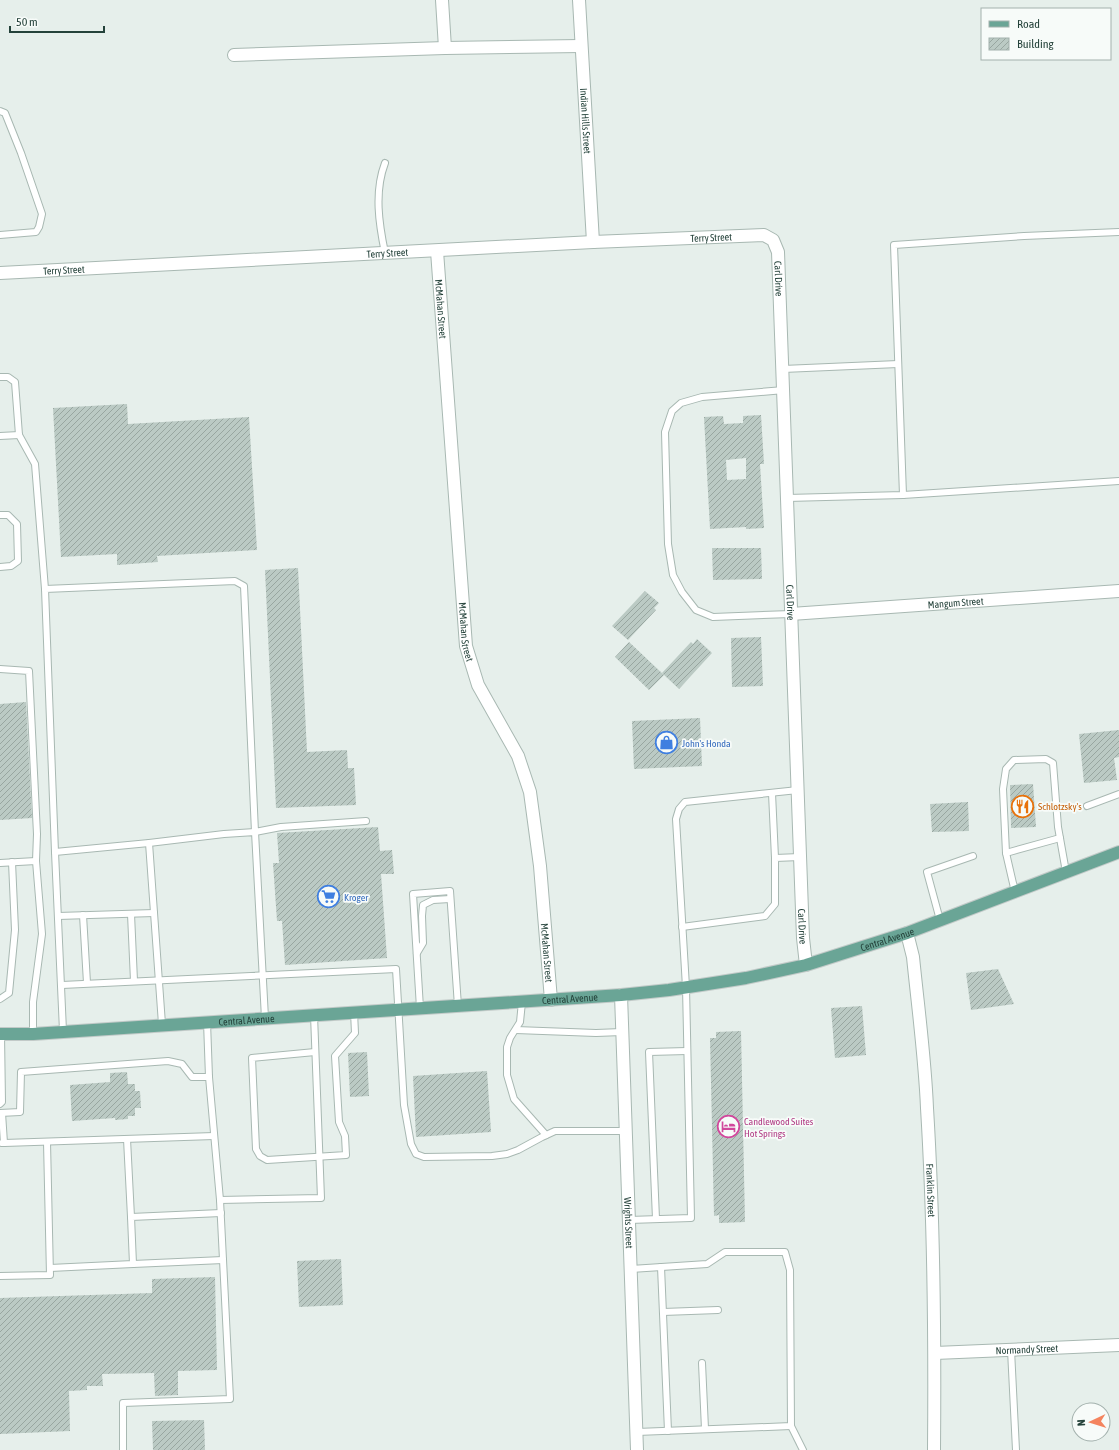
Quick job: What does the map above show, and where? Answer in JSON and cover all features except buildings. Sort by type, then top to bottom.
[{"type":"main road","name":"Central Avenue","points":[[0,1034],[33,1034],[162,1024],[621,995],[746,978],[806,965],[907,933],[1119,852]]},
{"type":"street","points":[[442,0],[446,48]]},
{"type":"street","name":"Indian Hills Street","points":[[578,0],[593,242]]},
{"type":"street","points":[[234,55],[446,48],[582,46]]},
{"type":"street","name":"Terry Street","points":[[0,273],[593,242],[764,235],[773,240]]},
{"type":"street","name":"Carl Drive","points":[[773,240],[778,252],[803,938],[806,965]]},
{"type":"street","name":"McMahan Street","points":[[437,250],[466,646],[478,685],[518,756],[530,792],[540,866],[551,1000]]},
{"type":"street","name":"Mangum Street","points":[[791,614],[1119,591]]},
{"type":"street","name":"Franklin Street","points":[[907,933],[913,957],[927,1106],[932,1220],[935,1353],[934,1450]]},
{"type":"street","name":"Wrights Street","points":[[621,995],[637,1450]]},
{"type":"street","name":"Normandy Street","points":[[935,1353],[1119,1345]]},
{"type":"lane","points":[[0,111],[5,113],[8,119],[42,214],[39,227],[36,232],[0,235]]},
{"type":"lane","points":[[385,163],[378,186],[381,234],[385,253]]},
{"type":"lane","points":[[903,495],[894,244],[1119,232]]},
{"type":"lane","points":[[783,369],[898,364]]},
{"type":"lane","points":[[0,377],[8,377],[15,382],[19,435],[35,464],[45,589],[63,1031]]},
{"type":"lane","points":[[784,390],[702,396],[681,403],[672,411],[665,432],[668,544],[673,575],[682,592],[696,610],[713,617],[791,614]]},
{"type":"lane","points":[[0,436],[19,435]]},
{"type":"lane","points":[[787,498],[903,495],[1119,481]]},
{"type":"lane","points":[[0,515],[8,515],[17,524],[18,561],[11,566],[0,567]]},
{"type":"lane","points":[[45,589],[235,581],[244,586],[265,1018]]},
{"type":"lane","points":[[0,669],[29,671],[37,834],[36,861],[42,934],[33,1002],[33,1034]]},
{"type":"lane","points":[[1015,892],[1006,853],[1003,789],[1006,769],[1014,760],[1046,759],[1053,763],[1060,838],[1066,872]]},
{"type":"lane","points":[[629,1220],[691,1218],[686,987],[676,819],[679,809],[685,802],[798,790]]},
{"type":"lane","points":[[682,926],[765,916],[775,904],[775,858],[772,793]]},
{"type":"lane","points":[[1087,806],[1119,794]]},
{"type":"lane","points":[[55,852],[255,832],[281,827],[366,820]]},
{"type":"lane","points":[[1006,853],[1060,838]]},
{"type":"lane","points":[[149,843],[162,1024]]},
{"type":"lane","points":[[940,920],[927,872],[973,856]]},
{"type":"lane","points":[[775,858],[800,857]]},
{"type":"lane","points":[[0,863],[36,861]]},
{"type":"lane","points":[[0,999],[9,993],[16,930],[12,862]]},
{"type":"lane","points":[[420,1008],[413,894],[450,892],[458,1006]]},
{"type":"lane","points":[[417,953],[423,943],[423,905],[433,900],[450,899]]},
{"type":"lane","points":[[58,916],[154,913]]},
{"type":"lane","points":[[131,914],[134,981]]},
{"type":"lane","points":[[83,915],[87,983]]},
{"type":"lane","points":[[62,984],[396,969],[404,1105],[411,1144],[416,1154],[424,1157],[492,1156],[507,1154],[518,1150],[555,1131],[626,1131]]},
{"type":"lane","points":[[522,1002],[520,1022],[510,1038],[507,1047],[508,1075],[514,1099],[546,1135]]},
{"type":"lane","points":[[315,1052],[252,1058],[256,1149],[260,1156],[267,1160],[346,1155],[345,1136],[339,1122],[335,1056],[355,1033],[354,1012]]},
{"type":"lane","points":[[220,1200],[321,1198],[314,1015]]},
{"type":"lane","points":[[123,1450],[124,1403],[230,1399],[221,1213],[209,1077],[207,1022]]},
{"type":"lane","points":[[516,1030],[596,1033],[622,1032]]},
{"type":"lane","points":[[0,1034],[2,1102],[0,1104]]},
{"type":"lane","points":[[656,1219],[649,1052],[687,1051]]},
{"type":"lane","points":[[209,1077],[192,1077],[182,1064],[168,1060],[21,1072],[20,1112],[1,1113],[2,1143],[214,1136]]},
{"type":"lane","points":[[127,1139],[134,1264]]},
{"type":"lane","points":[[0,1276],[50,1275],[47,1142]]},
{"type":"lane","points":[[131,1217],[221,1213]]},
{"type":"lane","points":[[631,1269],[707,1264],[725,1252],[785,1252],[790,1270],[792,1426],[803,1450]]},
{"type":"lane","points":[[50,1268],[223,1260]]},
{"type":"lane","points":[[661,1267],[668,1430]]},
{"type":"lane","points":[[663,1312],[718,1310]]},
{"type":"lane","points":[[1011,1350],[1016,1450]]},
{"type":"lane","points":[[702,1363],[705,1429]]},
{"type":"lane","points":[[636,1432],[792,1426]]},
{"type":"place","name":"John's Honda","points":[[667,743]]},
{"type":"place","name":"Schlotzsky's","points":[[1022,806]]},
{"type":"place","name":"Kroger","points":[[329,897]]},
{"type":"place","name":"Candlewood Suites Hot Springs","points":[[728,1127]]}]
